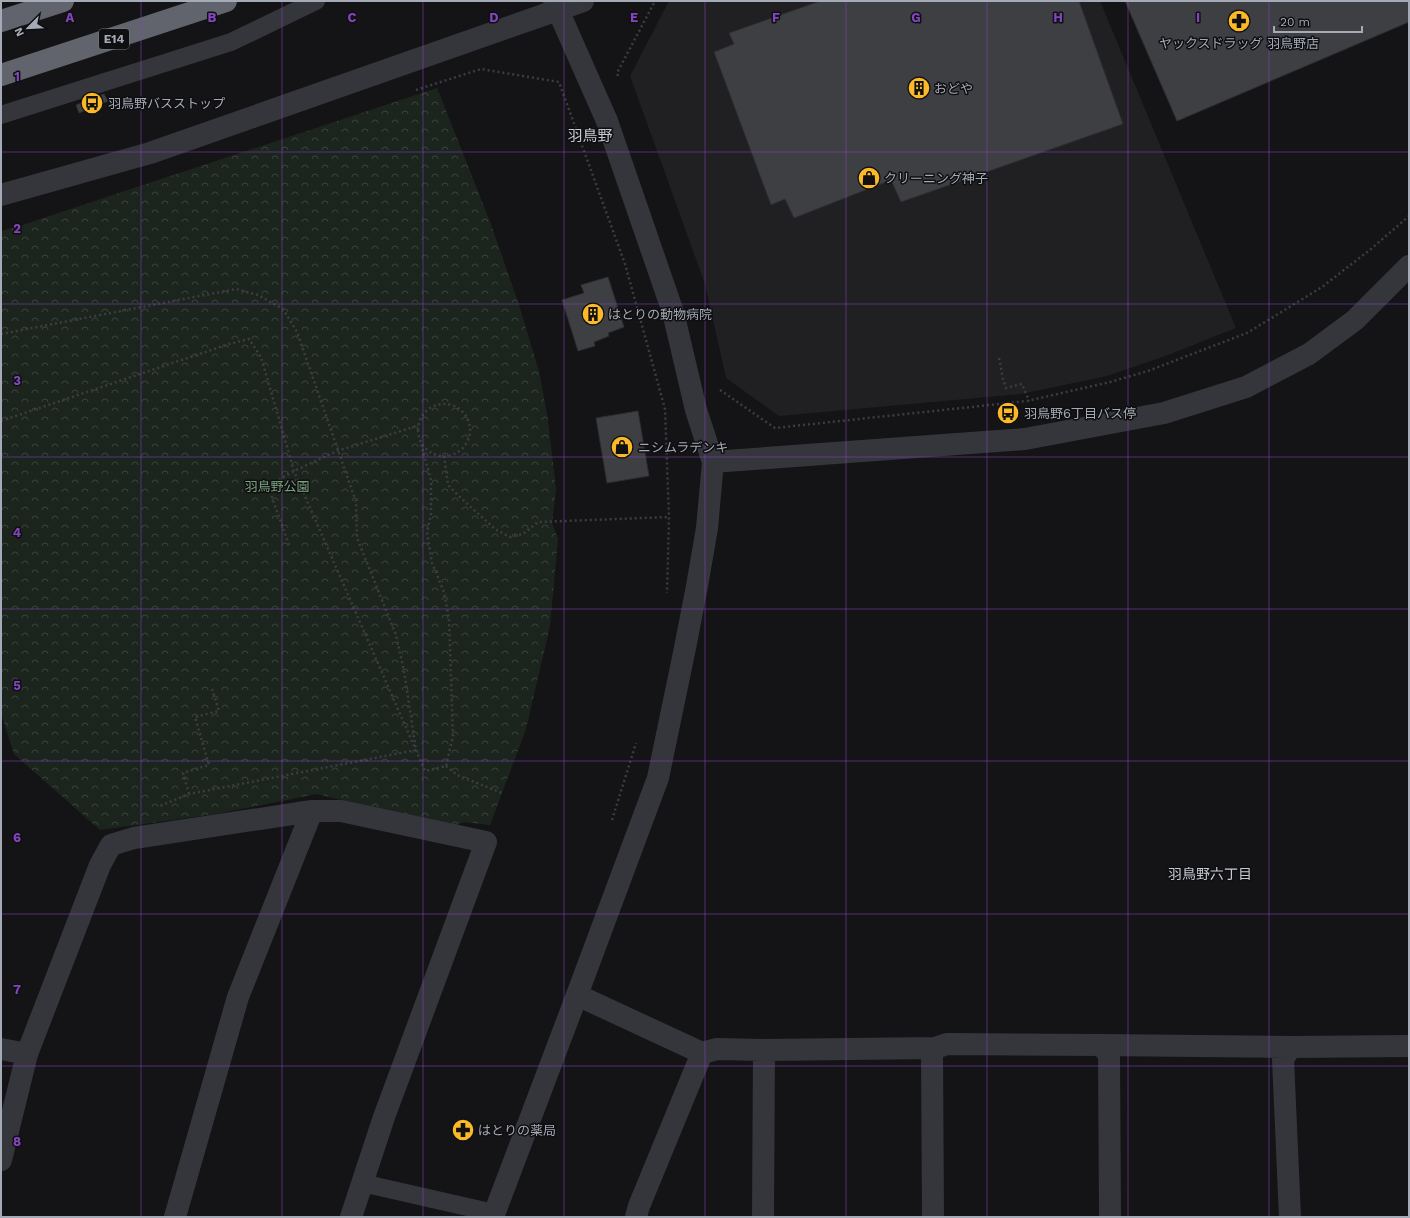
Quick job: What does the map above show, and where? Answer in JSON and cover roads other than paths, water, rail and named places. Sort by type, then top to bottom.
[{"type":"highway","points":[[1,21],[63,1]]},
{"type":"highway","name":"E14","points":[[1,75],[226,1]]},
{"type":"street","points":[[1,196],[150,153],[556,6],[583,1]]},
{"type":"street","points":[[493,1215],[577,996],[658,778],[698,579],[706,528],[713,462],[696,410],[673,312],[608,121],[556,6]]},
{"type":"street","points":[[713,462],[1025,439],[1164,412],[1246,387],[1309,354],[1355,320],[1409,266]]},
{"type":"street","points":[[175,1217],[238,997],[312,811]]},
{"type":"street","points":[[1,1160],[27,1054],[100,865],[111,845],[134,838],[312,811],[341,811],[486,842],[387,1109],[351,1217]]},
{"type":"street","points":[[577,996],[702,1053],[717,1049],[764,1050],[935,1048],[947,1044],[1291,1047],[1409,1046]]},
{"type":"street","points":[[1101,1045],[1109,1055],[1110,1217]]},
{"type":"street","points":[[1290,1217],[1283,1058],[1291,1047]]},
{"type":"street","points":[[1,1048],[27,1054]]},
{"type":"street","points":[[933,1217],[932,1054],[935,1048]]},
{"type":"street","points":[[763,1217],[764,1050]]},
{"type":"street","points":[[636,1217],[639,1206],[702,1053]]},
{"type":"lane","points":[[1,115],[231,42],[316,1]]},
{"type":"lane","points":[[361,1186],[493,1215]]},
{"type":"lane","points":[[361,1186],[473,1217]]},
{"type":"place","name":"ヤックスドラッグ 羽鳥野店","points":[[1239,21]]},
{"type":"place","name":"おどや","points":[[919,88]]},
{"type":"place","name":"羽鳥野バスストップ","points":[[92,103]]},
{"type":"place","name":"クリーニング神子","points":[[869,178]]},
{"type":"place","name":"はとりの動物病院","points":[[593,314]]},
{"type":"place","name":"羽鳥野6丁目バス停","points":[[1008,413]]},
{"type":"place","name":"ニシムラデンキ","points":[[622,447]]},
{"type":"place","name":"はとりの薬局","points":[[463,1130]]},
{"type":"district","name":"羽鳥野","points":[[590,136]]},
{"type":"district","name":"羽鳥野六丁目","points":[[1210,874]]},
{"type":"park label","name":"羽鳥野公園","points":[[277,486]]}]
